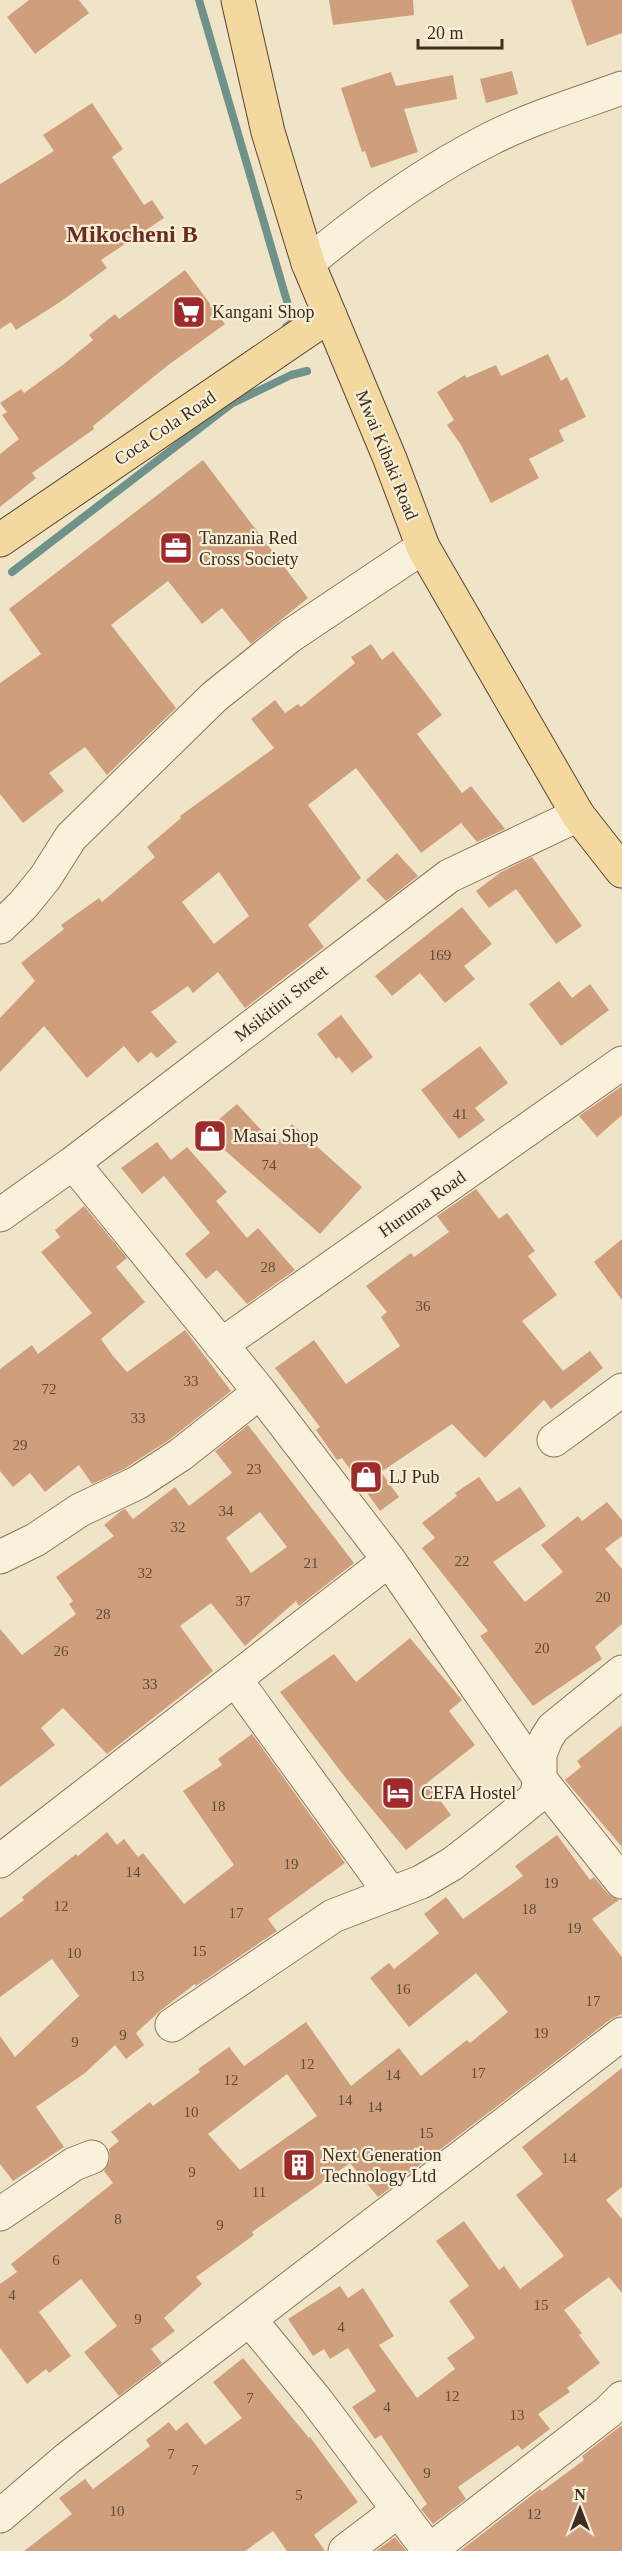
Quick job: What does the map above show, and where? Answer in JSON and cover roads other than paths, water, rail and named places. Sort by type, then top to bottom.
[{"type":"main road","name":"Mwai Kibaki Road","points":[[238,0],[268,132],[308,263],[390,459],[423,547],[578,815],[622,871]]},
{"type":"main road","name":"Coca Cola Road","points":[[0,540],[330,315]]},
{"type":"street","points":[[308,263],[350,228],[423,179],[490,139],[622,87]]},
{"type":"street","points":[[0,927],[45,879],[70,837],[214,697],[290,636],[423,547]]},
{"type":"street","name":"Msikitini Street","points":[[0,1215],[73,1163],[449,876],[578,815]]},
{"type":"street","name":"Huruma Road","points":[[221,1346],[622,1064]]},
{"type":"street","points":[[73,1163],[260,1392],[389,1560],[540,1779],[622,1882]]},
{"type":"street","points":[[554,1440],[622,1390]]},
{"type":"street","points":[[0,1557],[36,1540],[80,1510],[137,1483],[180,1455],[260,1392]]},
{"type":"street","points":[[0,1861],[389,1560]]},
{"type":"street","points":[[172,2025],[333,1916],[421,1882],[452,1864],[483,1840],[536,1797],[540,1779],[540,1754],[553,1728],[622,1672]]},
{"type":"street","points":[[235,1679],[391,1894]]},
{"type":"street","points":[[0,2516],[68,2458],[622,2034]]},
{"type":"street","points":[[0,2214],[74,2164],[92,2157]]},
{"type":"street","points":[[250,2320],[316,2400],[429,2551],[608,2412],[622,2398]]},
{"type":"street","points":[[345,2551],[399,2510]]},
{"type":"waterway","points":[[199,0],[293,322],[286,327]]},
{"type":"waterway","points":[[12,572],[231,404],[291,375],[307,371]]},
{"type":"place","name":"Kangani Shop","points":[[189,312]]},
{"type":"place","name":"Tanzania Red Cross Society","points":[[176,548]]},
{"type":"place","name":"Masai Shop","points":[[210,1136]]},
{"type":"place","name":"LJ Pub","points":[[366,1477]]},
{"type":"place","name":"CEFA Hostel","points":[[398,1793]]},
{"type":"place","name":"Next Generation Technology Ltd","points":[[299,2165]]},
{"type":"district","name":"Mikocheni B","points":[[132,234]]}]
